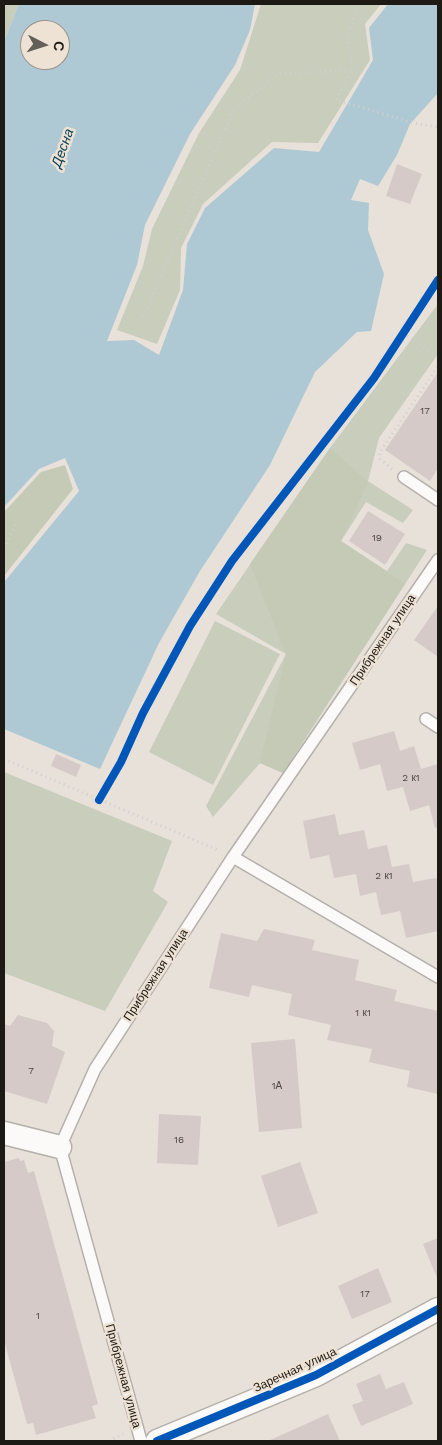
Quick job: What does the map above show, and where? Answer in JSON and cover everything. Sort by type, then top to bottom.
[{"type":"street","points":[[4,1133],[60,1147]]},
{"type":"street","name":"Заречная улица","points":[[158,1441],[316,1375],[438,1309]]},
{"type":"lane","points":[[404,477],[438,500]]},
{"type":"lane","name":"Прибрежная улица","points":[[141,1441],[60,1147],[95,1069],[233,857],[438,560]]},
{"type":"lane","points":[[426,719],[438,727]]},
{"type":"lane","points":[[233,857],[438,977]]},
{"type":"path","points":[[358,4],[348,37],[352,70],[336,100],[417,124],[438,127]]},
{"type":"path","points":[[143,317],[234,109],[279,74],[352,70]]},
{"type":"path","points":[[399,341],[408,326]]},
{"type":"path","points":[[404,333],[438,357]]},
{"type":"path","points":[[404,477],[382,462],[379,458],[380,452],[438,366]]},
{"type":"path","points":[[4,548],[17,521]]},
{"type":"path","points":[[4,759],[100,796],[233,857]]},
{"type":"green space","points":[[4,4],[19,4],[4,41]]},
{"type":"green space","points":[[261,4],[381,4],[365,24],[370,60],[318,143],[272,142],[203,204],[181,248],[180,290],[157,344],[117,330],[143,266],[152,229],[199,133],[240,70]]},
{"type":"green space","points":[[438,304],[438,354],[379,438],[368,481],[413,510],[403,523],[366,502],[341,541],[387,571],[406,543],[427,550],[283,773],[260,763],[213,817],[206,806],[286,654],[216,614],[330,448]]},
{"type":"green space","points":[[330,448],[368,482],[341,541],[405,584],[283,773],[260,763],[286,654],[250,564]]},
{"type":"green space","points":[[65,465],[73,489],[4,576],[5,511],[41,472]]},
{"type":"green space","points":[[215,621],[280,654],[213,785],[149,752]]},
{"type":"green space","points":[[4,772],[172,841],[153,891],[168,902],[105,1011],[4,973]]},
{"type":"water","name":"Десна","points":[[19,4],[255,4],[250,30],[235,65],[190,134],[145,225],[137,265],[107,341],[134,340],[159,355],[183,290],[187,244],[205,208],[274,148],[319,152],[373,60],[369,28],[388,4],[438,4],[438,93],[410,124],[397,155],[378,186],[360,179],[351,200],[369,203],[368,230],[384,274],[371,331],[357,332],[315,372],[270,465],[200,571],[159,643],[100,769],[4,729],[5,581],[79,491],[65,458],[39,469],[4,507],[4,41]]},
{"type":"building","points":[[397,164],[422,174],[410,204],[386,196]]},
{"type":"building","points":[[438,372],[438,468],[430,481],[385,450]]},
{"type":"building","points":[[368,511],[405,534],[385,565],[349,541]]},
{"type":"building","points":[[438,606],[438,657],[414,640]]},
{"type":"building","points":[[394,731],[400,751],[414,746],[421,769],[438,764],[438,827],[435,828],[429,805],[410,811],[403,787],[387,791],[380,764],[360,770],[352,743]]},
{"type":"building","points":[[56,754],[81,765],[76,777],[51,766]]},
{"type":"building","points":[[335,814],[339,835],[364,830],[368,849],[387,845],[392,867],[409,864],[413,882],[436,878],[438,881],[438,931],[406,938],[400,911],[381,915],[376,892],[360,896],[356,874],[334,878],[329,855],[310,859],[303,821]]},
{"type":"building","points":[[264,929],[315,940],[312,950],[359,960],[355,980],[397,990],[394,1001],[438,1011],[438,1094],[407,1087],[410,1071],[369,1062],[372,1049],[327,1040],[331,1025],[288,1015],[292,994],[252,985],[249,997],[209,988],[221,933],[257,941]]},
{"type":"building","points":[[18,1015],[47,1023],[54,1031],[52,1046],[65,1052],[47,1104],[4,1091],[4,1024],[10,1026]]},
{"type":"building","points":[[295,1039],[302,1128],[259,1132],[251,1043]]},
{"type":"building","points":[[159,1114],[201,1116],[198,1165],[157,1163]]},
{"type":"building","points":[[19,1158],[20,1161],[24,1160],[28,1173],[34,1171],[98,1404],[92,1406],[96,1418],[36,1435],[33,1423],[27,1424],[4,1340],[4,1162]]},
{"type":"building","points":[[300,1162],[318,1213],[278,1227],[261,1176]]},
{"type":"building","points":[[438,1238],[438,1278],[437,1278],[423,1244]]},
{"type":"building","points":[[378,1268],[392,1302],[352,1319],[338,1286]]},
{"type":"building","points":[[380,1374],[386,1389],[404,1382],[413,1404],[361,1426],[352,1405],[363,1401],[356,1384]]},
{"type":"building","points":[[328,1414],[340,1441],[268,1441]]},
{"type":"cycle path","points":[[99,800],[121,762],[143,713],[190,626],[232,561],[374,378],[438,280]]},
{"type":"cycle path","points":[[157,1441],[316,1375],[438,1309]]}]
